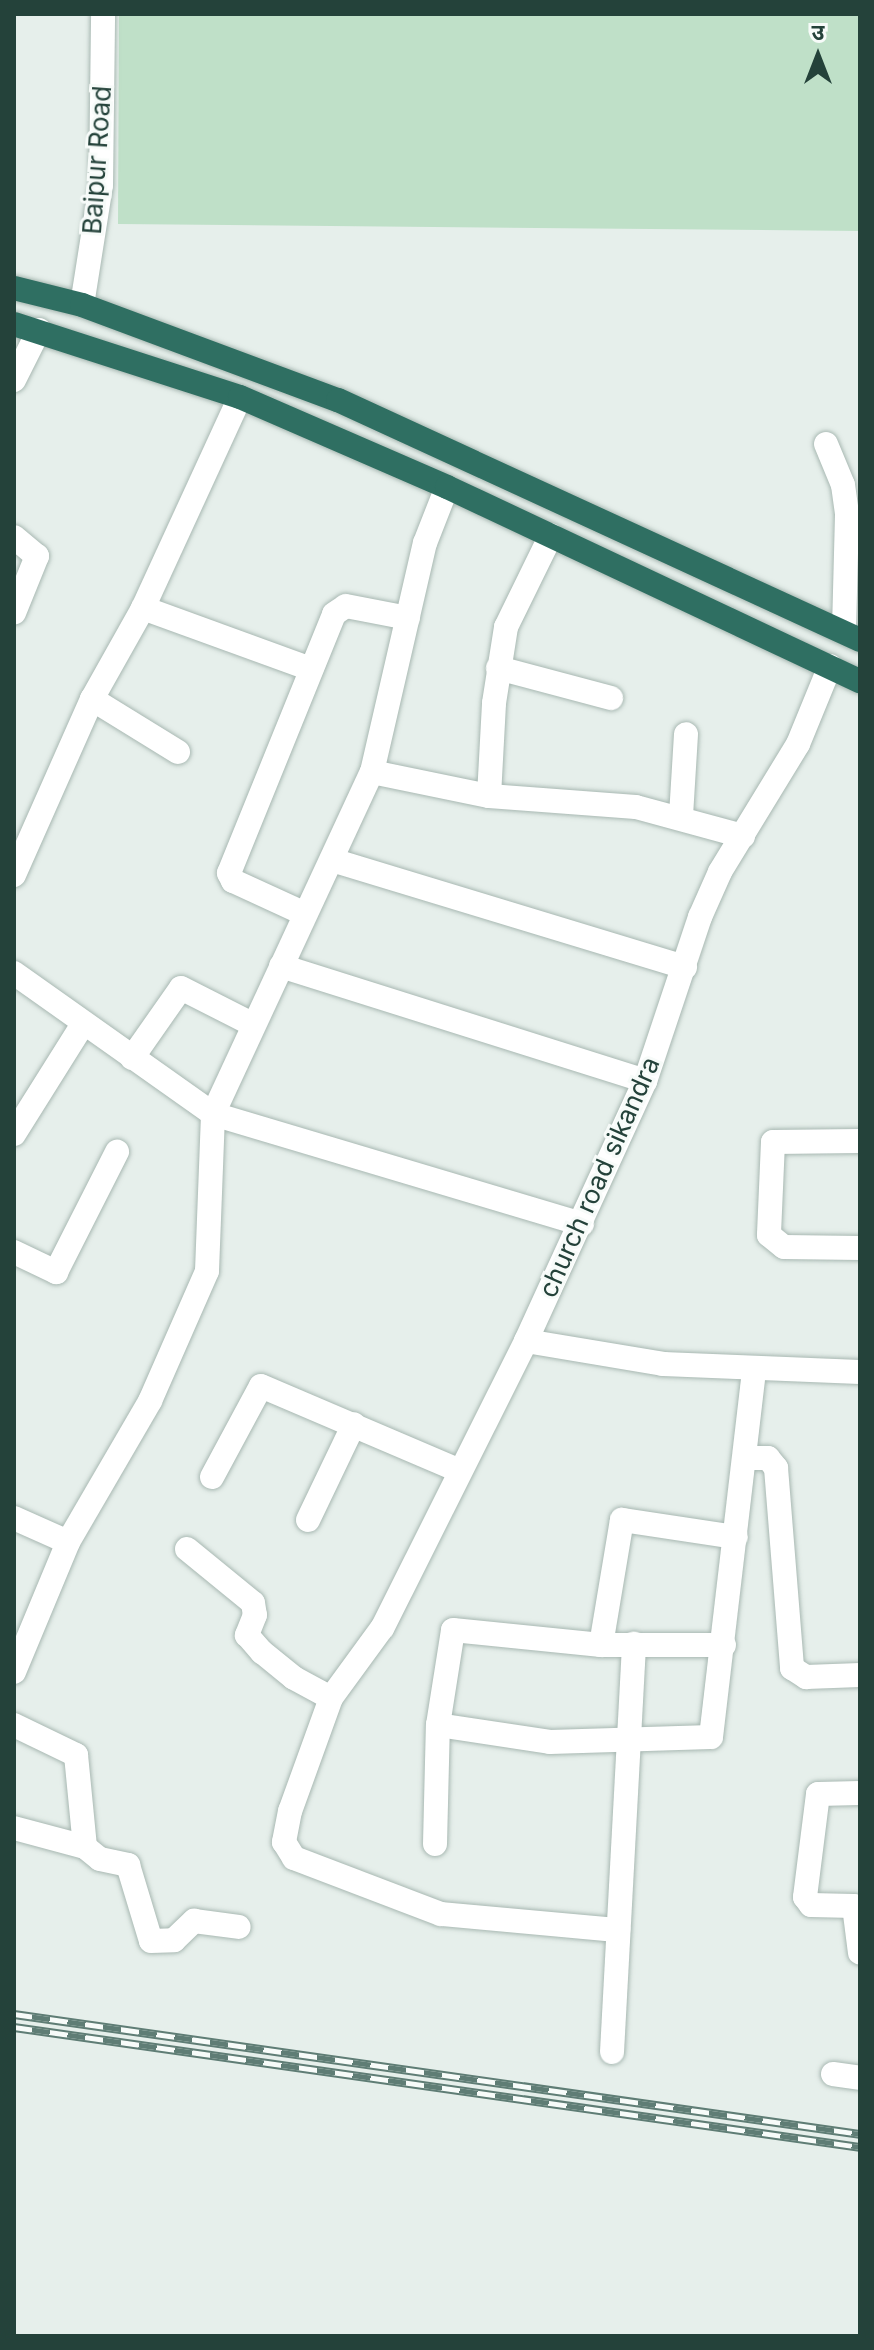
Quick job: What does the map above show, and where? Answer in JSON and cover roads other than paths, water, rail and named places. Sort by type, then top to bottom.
[{"type":"highway","points":[[14,288],[82,305],[338,400],[852,636]]},
{"type":"highway","points":[[14,324],[240,397],[447,487],[860,681]]},
{"type":"street","name":"Baipur Road","points":[[82,305],[101,185],[103,14]]},
{"type":"street","points":[[14,380],[39,330]]},
{"type":"street","points":[[15,866],[92,699],[143,608],[240,397]]},
{"type":"street","points":[[826,444],[843,485],[852,636]]},
{"type":"street","points":[[14,1672],[68,1542],[150,1401],[207,1271],[213,1114],[303,913],[332,860],[372,772],[425,543],[447,487]]},
{"type":"street","points":[[489,796],[498,668],[521,587],[551,535]]},
{"type":"street","points":[[14,537],[37,556],[14,613]]},
{"type":"street","points":[[143,608],[311,669]]},
{"type":"street","points":[[303,913],[229,875],[311,669],[339,608],[408,618]]},
{"type":"street","name":"church road sikandra","points":[[618,1930],[441,1914],[286,1853],[290,1811],[331,1698],[382,1628],[582,1224],[645,1081],[700,917],[743,836],[798,744],[830,666]]},
{"type":"street","points":[[498,668],[611,698]]},
{"type":"street","points":[[92,699],[178,752]]},
{"type":"street","points":[[681,816],[686,734]]},
{"type":"street","points":[[372,772],[489,796],[636,807],[681,816],[743,836]]},
{"type":"street","points":[[332,860],[685,967]]},
{"type":"street","points":[[281,966],[645,1081]]},
{"type":"street","points":[[14,973],[213,1114],[582,1224]]},
{"type":"street","points":[[132,1058],[181,988],[252,1024]]},
{"type":"street","points":[[14,1134],[83,1024]]},
{"type":"street","points":[[860,1141],[773,1142],[769,1235],[784,1247],[860,1248]]},
{"type":"street","points":[[14,1252],[56,1272],[117,1152]]},
{"type":"street","points":[[526,1341],[663,1364],[860,1372]]},
{"type":"street","points":[[438,1725],[511,1740],[627,1741],[711,1737],[754,1370]]},
{"type":"street","points":[[212,1477],[261,1386],[458,1470]]},
{"type":"street","points":[[308,1520],[354,1424]]},
{"type":"street","points":[[745,1458],[768,1458],[776,1468],[792,1668],[806,1677],[860,1675]]},
{"type":"street","points":[[14,1518],[68,1542]]},
{"type":"street","points":[[601,1645],[616,1527],[622,1520],[736,1537]]},
{"type":"street","points":[[187,1549],[253,1603],[248,1638],[294,1678],[331,1698]]},
{"type":"street","points":[[435,1844],[438,1725],[453,1630],[601,1645],[724,1645]]},
{"type":"street","points":[[612,2052],[634,1644]]},
{"type":"street","points":[[14,1725],[76,1755],[85,1847]]},
{"type":"street","points":[[860,1793],[818,1794],[805,1897],[811,1905],[855,1907],[860,1953]]},
{"type":"street","points":[[14,1828],[85,1847],[100,1859],[128,1865],[151,1941],[174,1940],[198,1920],[239,1927]]},
{"type":"street","points":[[833,2074],[860,2078]]},
{"type":"railway","points":[[14,2014],[860,2134]]},
{"type":"railway","points":[[14,2027],[860,2147]]}]
